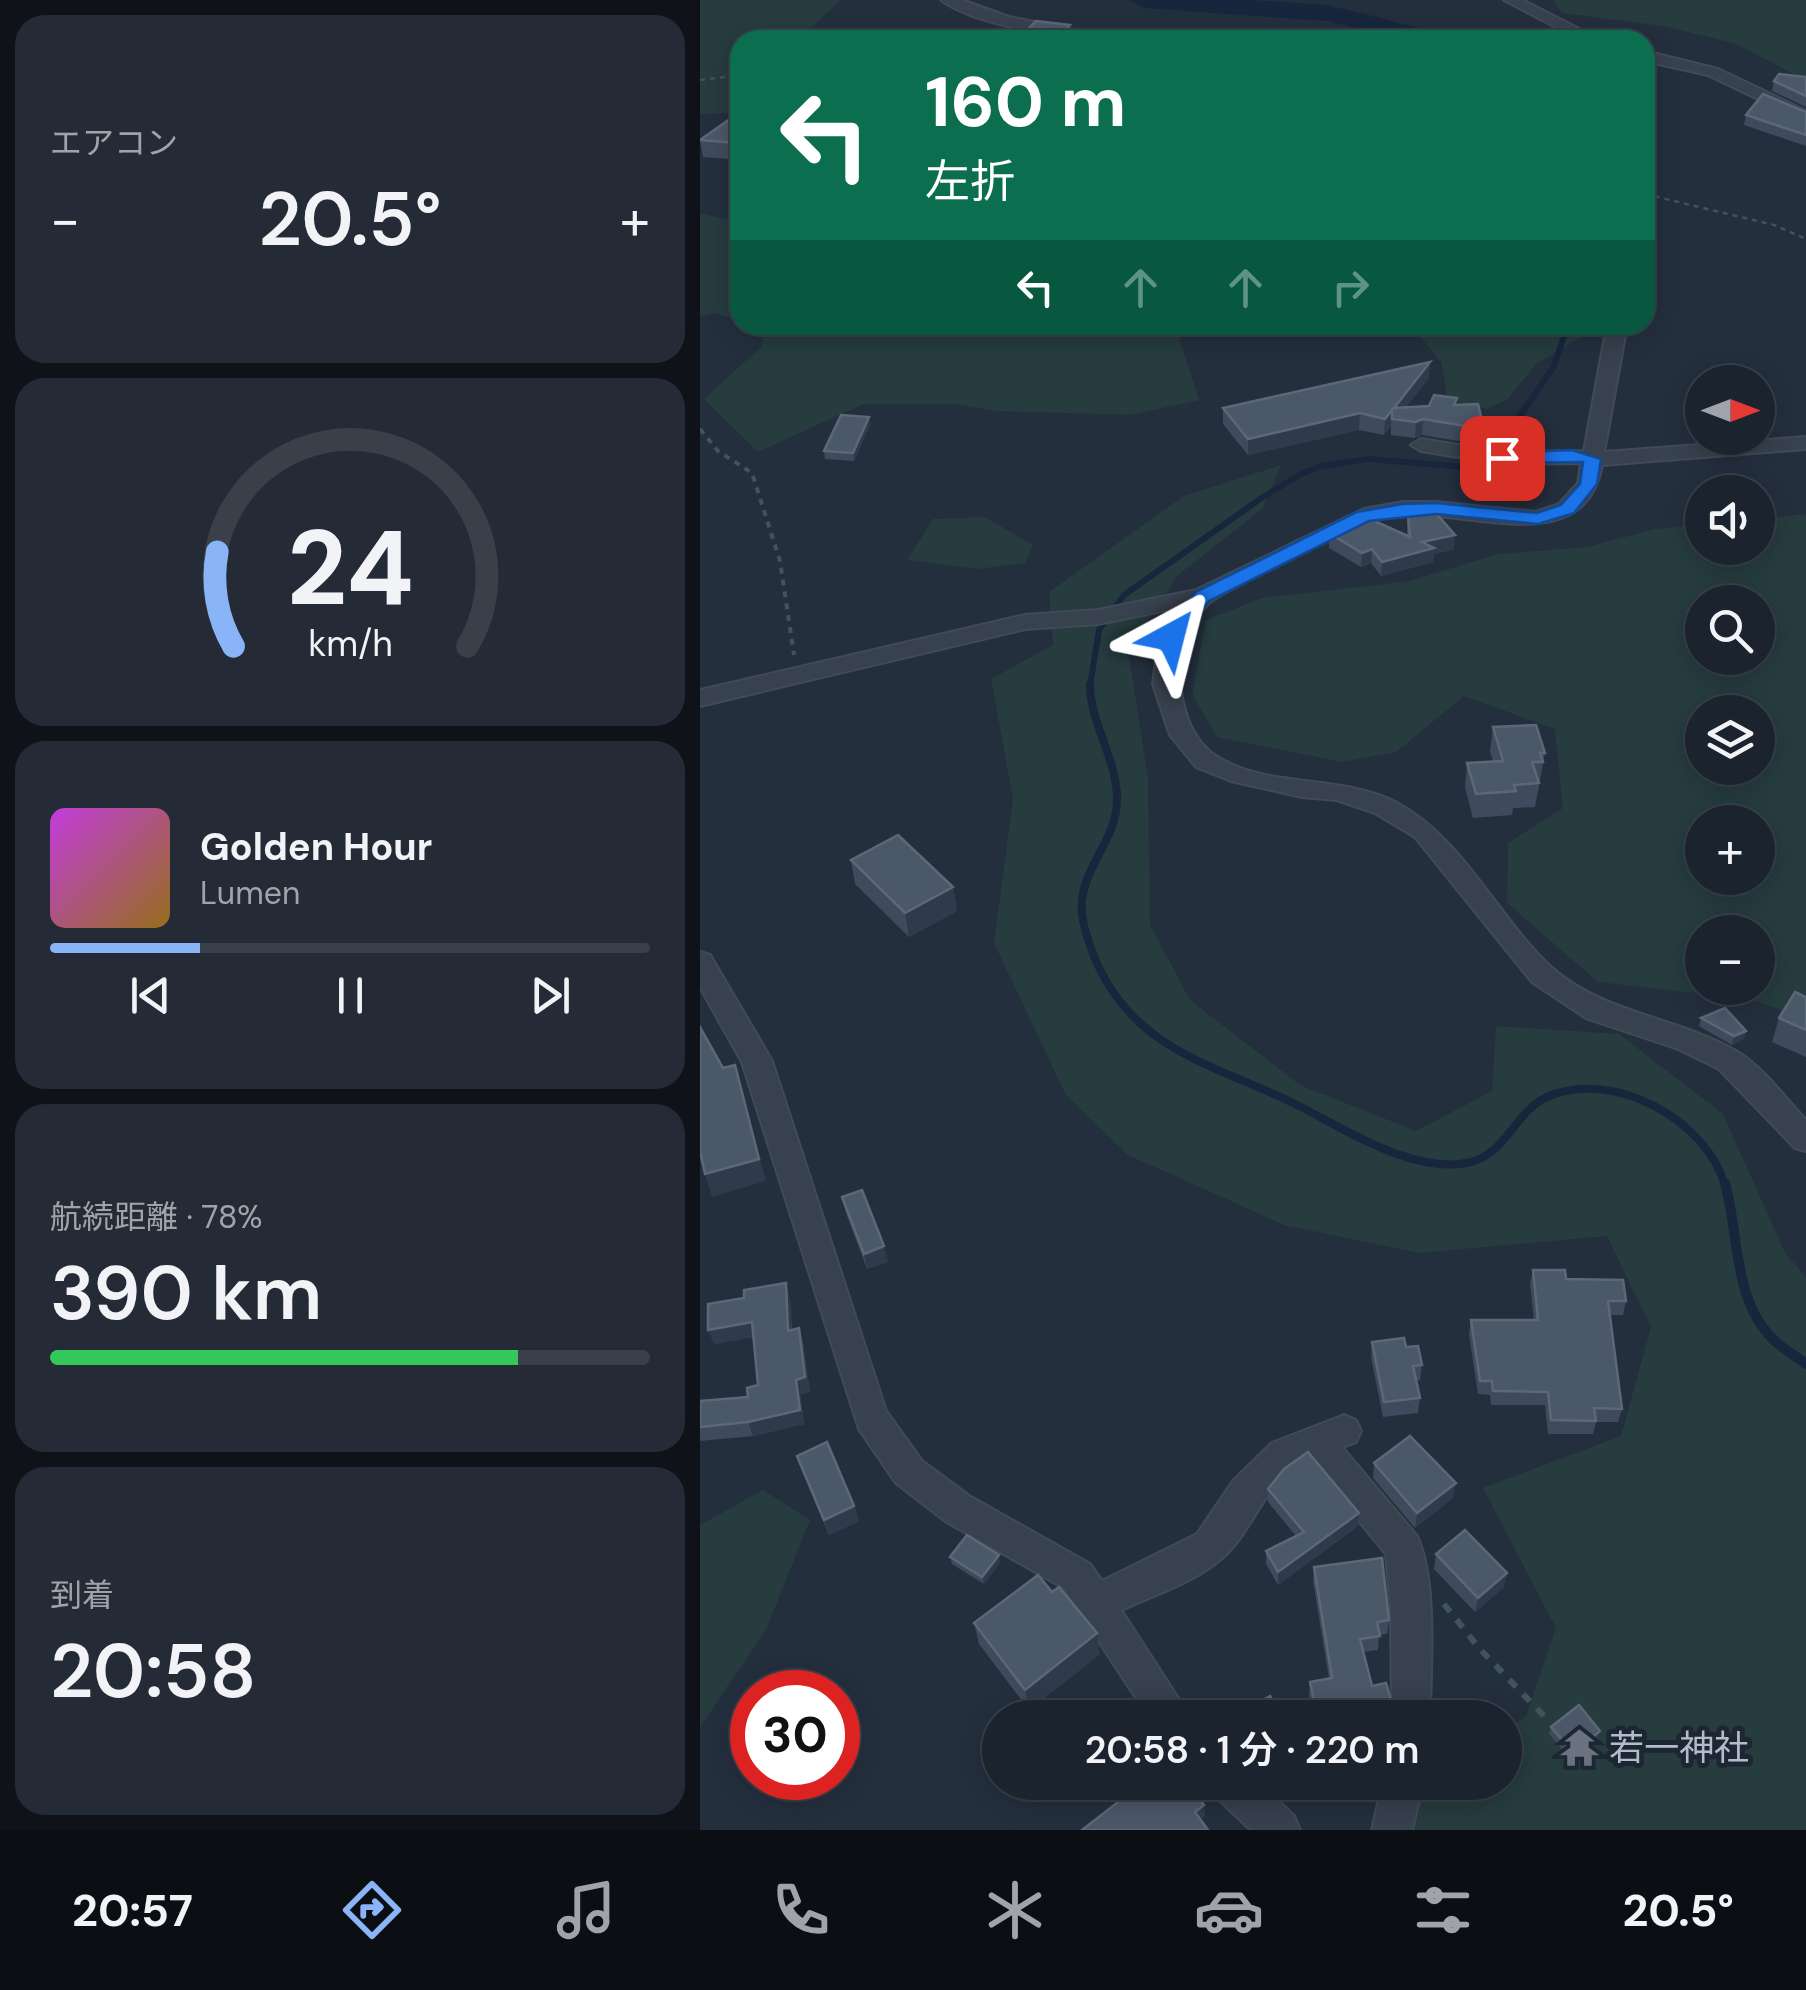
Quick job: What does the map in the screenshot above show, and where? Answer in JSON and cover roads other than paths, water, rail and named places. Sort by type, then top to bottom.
[{"type":"street","points":[[948,0],[1006,21],[1058,30]]},
{"type":"street","points":[[1512,0],[1573,30]]},
{"type":"street","points":[[1655,58],[1712,72],[1806,116]]},
{"type":"street","points":[[700,698],[1025,622],[1098,617],[1203,596],[1364,516],[1403,509],[1436,509],[1538,518],[1567,509],[1588,484],[1615,335]]},
{"type":"street","points":[[1421,444],[1502,458],[1572,455],[1593,459],[1806,443]]},
{"type":"street","points":[[1203,596],[1171,637],[1166,684],[1182,735],[1205,761],[1230,774],[1302,789],[1339,792],[1384,807],[1424,830],[1542,975],[1596,1010],[1686,1040],[1729,1061],[1806,1139]]},
{"type":"street","points":[[700,962],[758,1061],[871,1418],[909,1472],[958,1509],[1076,1576],[1098,1602],[1161,1700]]},
{"type":"street","points":[[1098,1602],[1179,1565],[1210,1546],[1246,1494],[1284,1454],[1330,1436],[1404,1548],[1410,1610],[1410,1700]]},
{"type":"street","points":[[1248,1800],[1280,1830]]},
{"type":"street","points":[[1392,1830],[1399,1800]]},
{"type":"waterway","points":[[1143,0],[1328,13],[1395,30]]},
{"type":"waterway","points":[[1090,685],[1099,630],[1124,595],[1301,474],[1322,466],[1368,459],[1526,472],[1531,467],[1528,450],[1514,424],[1553,368],[1565,335]]},
{"type":"waterway","points":[[1090,685],[1117,801],[1112,827],[1085,887],[1083,922],[1095,959],[1112,990],[1155,1035],[1180,1052],[1357,1137],[1423,1162],[1467,1163],[1480,1159],[1547,1097],[1573,1090],[1600,1089],[1628,1095],[1678,1121],[1699,1140],[1715,1162],[1725,1186]]},
{"type":"waterway","points":[[1725,1183],[1739,1266],[1751,1306],[1774,1340],[1806,1364]]},
{"type":"place","name":"若一神社","points":[[1579,1748]]}]
